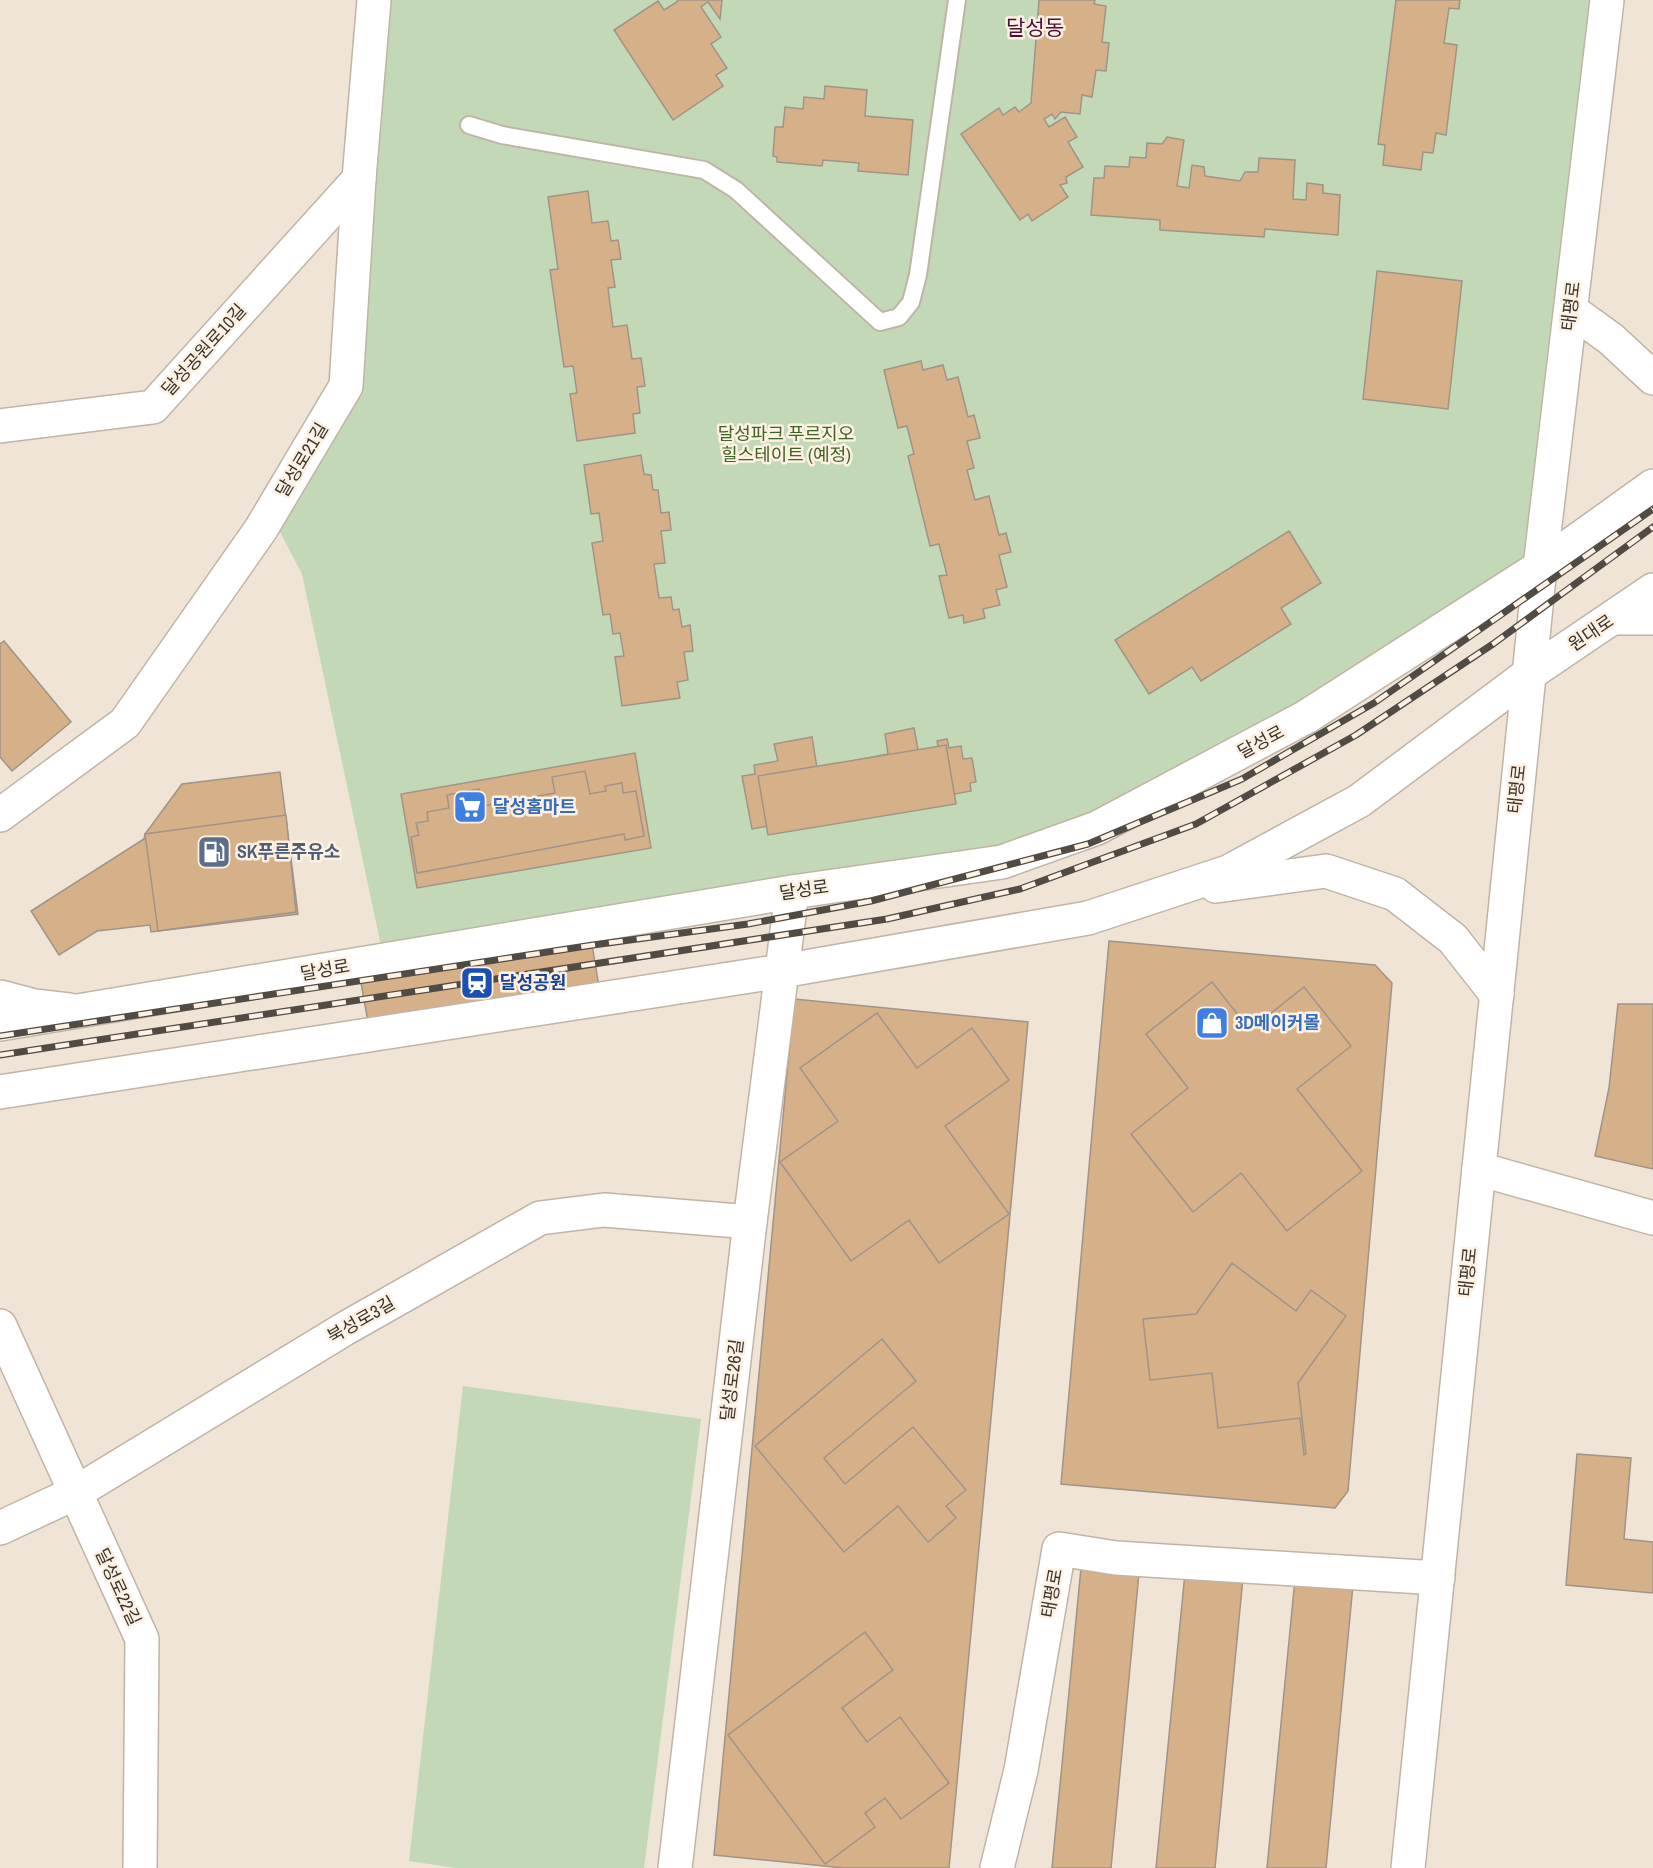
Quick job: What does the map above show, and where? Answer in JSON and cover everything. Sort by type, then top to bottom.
[{"type":"main road","name":"달성로21길","points":[[0,815],[125,723],[261,529],[346,386],[359,179],[374,0]]},
{"type":"main road","name":"태평로","points":[[1408,1868],[1540,567],[1607,0]]},
{"type":"main road","name":"달성공원로10길","points":[[0,426],[153,407],[359,179]]},
{"type":"main road","points":[[1571,310],[1611,339],[1653,378]]},
{"type":"main road","points":[[1540,567],[1653,486]]},
{"type":"main road","name":"달성로","points":[[0,1024],[792,892],[1002,862],[1097,828],[1306,717],[1540,567]]},
{"type":"main road","name":"원대로","points":[[1167,892],[1228,872],[1359,801],[1529,674],[1615,618],[1653,590]]},
{"type":"main road","points":[[1615,618],[1653,618]]},
{"type":"main road","points":[[0,1092],[782,971],[1088,918],[1167,892],[1326,871],[1395,894],[1453,939],[1497,995]]},
{"type":"main road","name":"달성로26길","points":[[675,1868],[750,1222],[792,892]]},
{"type":"main road","points":[[0,997],[34,1006],[80,1011]]},
{"type":"main road","points":[[1479,1169],[1653,1218]]},
{"type":"main road","name":"북성로3길","points":[[0,1528],[75,1493],[346,1328],[540,1218],[604,1210],[750,1222]]},
{"type":"main road","name":"달성로22길","points":[[0,1326],[142,1639],[140,1868]]},
{"type":"main road","name":"태평로","points":[[997,1868],[1021,1770],[1059,1550],[1116,1558],[1438,1578]]},
{"type":"lane","points":[[468,125],[502,135],[704,170],[736,190],[880,322],[900,317],[911,302],[918,275],[957,0]]},
{"type":"green space","name":"달성파크 푸르지오 힐스테이트 (예정)","points":[[374,0],[1607,0],[1540,567],[1097,828],[384,960],[302,574],[279,530],[346,386]]},
{"type":"green space","points":[[463,1386],[701,1419],[644,1868],[456,1868],[409,1861]]},
{"type":"building","points":[[677,0],[722,0],[720,19],[708,2],[701,7],[721,37],[711,44],[727,68],[716,75],[723,86],[673,120],[614,30],[658,1],[664,10]]},
{"type":"building","points":[[1039,0],[1095,0],[1094,4],[1106,6],[1102,42],[1109,43],[1106,71],[1096,70],[1092,97],[1082,95],[1080,114],[1061,112],[1055,119],[1052,114],[1044,119],[1049,127],[1065,117],[1077,137],[1068,142],[1083,167],[1066,177],[1067,183],[1060,185],[1068,197],[1032,221],[1028,214],[1020,220],[961,134],[999,108],[1003,115],[1015,107],[1019,112],[1031,103]]},
{"type":"building","points":[[1396,0],[1460,0],[1459,9],[1449,8],[1444,43],[1457,45],[1446,135],[1436,133],[1433,153],[1423,152],[1421,170],[1383,165],[1385,145],[1378,144]]},
{"type":"building","points":[[825,86],[867,90],[865,116],[913,120],[908,175],[858,171],[859,163],[823,160],[822,166],[777,162],[777,157],[773,156],[775,127],[783,127],[785,107],[803,109],[804,97],[824,99]]},
{"type":"building","points":[[1167,137],[1184,140],[1177,186],[1189,188],[1192,165],[1204,167],[1205,176],[1240,181],[1245,172],[1258,172],[1259,158],[1295,160],[1293,199],[1306,200],[1307,183],[1323,185],[1323,193],[1340,195],[1338,235],[1265,229],[1264,237],[1160,230],[1160,220],[1091,215],[1094,178],[1104,178],[1105,166],[1129,167],[1130,157],[1146,158],[1147,143],[1162,144]]},
{"type":"building","points":[[588,191],[592,223],[608,221],[611,241],[618,240],[621,259],[611,260],[615,287],[608,288],[613,327],[627,325],[632,359],[641,358],[645,386],[637,387],[640,413],[633,414],[635,433],[577,441],[570,394],[577,393],[573,366],[564,367],[550,270],[558,269],[548,197]]},
{"type":"building","points":[[1377,271],[1462,281],[1448,409],[1363,399]]},
{"type":"building","points":[[921,361],[923,370],[943,365],[947,380],[958,377],[968,417],[974,415],[980,438],[967,441],[974,468],[967,470],[975,500],[989,496],[999,535],[1006,533],[1011,552],[999,555],[1007,587],[996,590],[1000,605],[983,609],[985,618],[964,623],[963,615],[949,618],[939,576],[947,575],[939,544],[930,546],[908,456],[914,454],[907,426],[898,428],[884,370]]},
{"type":"building","points":[[641,455],[644,474],[651,475],[653,490],[658,490],[661,513],[669,512],[671,530],[661,531],[665,563],[654,564],[659,598],[671,597],[673,610],[679,609],[682,627],[690,625],[693,651],[684,652],[688,680],[677,682],[680,698],[622,706],[615,657],[624,656],[620,633],[613,634],[610,614],[603,615],[592,543],[603,541],[599,513],[591,514],[584,465]]},
{"type":"building","points":[[1289,531],[1321,583],[1281,608],[1291,624],[1201,681],[1192,667],[1149,694],[1115,640]]},
{"type":"building","points":[[4,641],[71,722],[12,771],[0,757],[0,644]]},
{"type":"building","points":[[914,728],[919,755],[939,751],[937,741],[947,739],[949,748],[961,746],[963,759],[972,758],[976,782],[970,783],[971,791],[950,795],[948,786],[882,798],[883,806],[841,813],[839,806],[778,817],[779,824],[752,829],[742,776],[755,774],[754,765],[778,761],[774,744],[812,737],[817,768],[888,754],[885,734]]},
{"type":"building","points":[[946,745],[956,804],[768,835],[758,776]]},
{"type":"building","points":[[635,753],[651,848],[417,888],[401,794]]},
{"type":"building","points":[[585,771],[590,794],[606,791],[605,786],[622,783],[623,793],[636,791],[644,836],[625,840],[624,834],[417,873],[411,837],[419,835],[416,823],[428,821],[427,812],[449,808],[447,795],[479,789],[483,806],[555,793],[552,777]]},
{"type":"building","points":[[280,772],[298,914],[151,932],[150,925],[97,931],[59,955],[31,911],[144,839],[145,834],[182,784]]},
{"type":"building","points":[[286,815],[296,912],[158,931],[145,834]]},
{"type":"building","points":[[589,926],[601,999],[371,1039],[358,966]]},
{"type":"building","points":[[1109,941],[1375,965],[1392,983],[1348,1491],[1335,1508],[1061,1484]]},
{"type":"building","points":[[1212,982],[1250,1030],[1304,987],[1351,1046],[1297,1089],[1362,1171],[1287,1231],[1241,1173],[1193,1212],[1131,1134],[1188,1088],[1146,1034]]},
{"type":"building","points":[[794,999],[1028,1022],[949,1868],[844,1868],[714,1855]]},
{"type":"building","points":[[1618,1004],[1653,1004],[1653,1169],[1595,1156],[1609,1088]]},
{"type":"building","points":[[877,1013],[917,1068],[972,1028],[1009,1080],[945,1126],[1009,1214],[939,1263],[909,1220],[851,1261],[780,1162],[838,1121],[800,1068]]},
{"type":"building","points":[[1232,1263],[1296,1311],[1311,1290],[1346,1316],[1298,1383],[1306,1454],[1304,1455],[1300,1418],[1218,1428],[1212,1373],[1150,1380],[1143,1319],[1196,1314]]},
{"type":"building","points":[[882,1339],[916,1381],[824,1458],[845,1484],[913,1427],[966,1490],[946,1506],[956,1518],[928,1542],[898,1506],[844,1552],[755,1446]]},
{"type":"building","points":[[1577,1454],[1631,1458],[1624,1539],[1653,1542],[1653,1593],[1566,1585]]},
{"type":"building","points":[[1081,1568],[1139,1573],[1111,1868],[1052,1868]]},
{"type":"building","points":[[1185,1573],[1243,1578],[1215,1868],[1156,1868]]},
{"type":"building","points":[[1295,1579],[1353,1585],[1326,1868],[1267,1868]]},
{"type":"building","points":[[865,1632],[893,1670],[842,1708],[867,1742],[900,1717],[949,1783],[901,1819],[885,1798],[865,1813],[875,1827],[825,1864],[728,1735]]},
{"type":"railway","points":[[0,1036],[593,945],[748,924],[871,901],[1088,844],[1242,779],[1374,703],[1653,509]]},
{"type":"railway","points":[[0,1055],[887,919],[1020,889],[1196,824],[1356,735],[1493,644],[1653,527]]},
{"type":"place","name":"달성홈마트","points":[[470,807]]},
{"type":"place","name":"SK푸른주유소","points":[[214,852]]},
{"type":"place","name":"달성공원","points":[[477,983]]},
{"type":"place","name":"3D메이커몰","points":[[1212,1023]]},
{"type":"district","name":"달성동","points":[[1035,28]]}]
